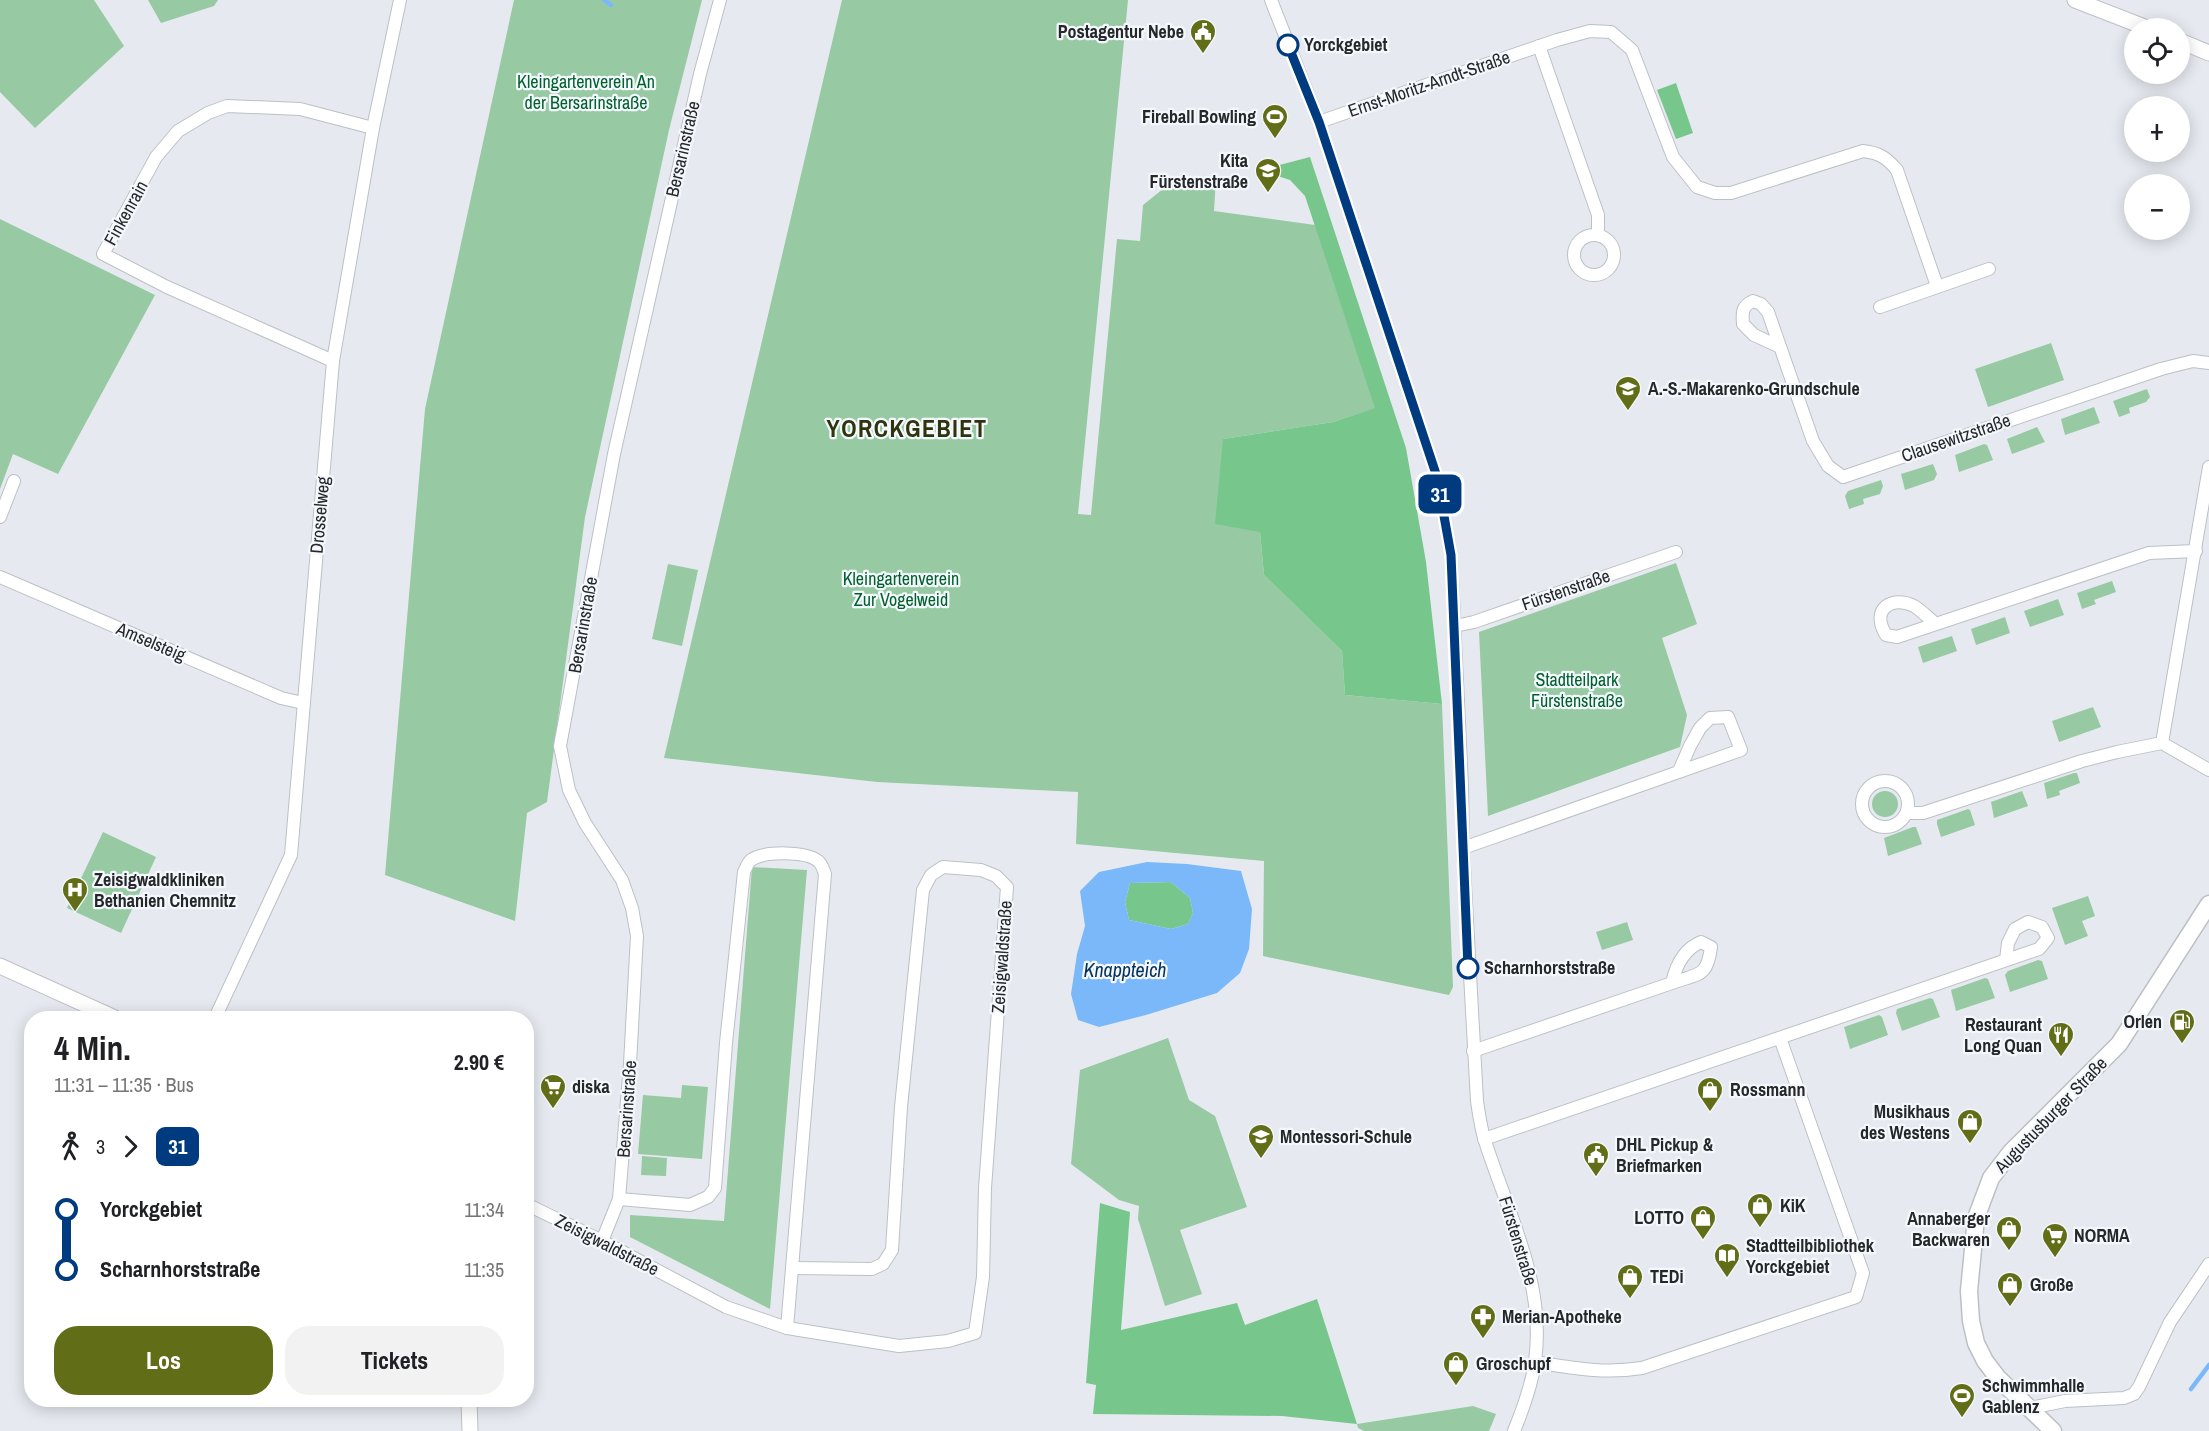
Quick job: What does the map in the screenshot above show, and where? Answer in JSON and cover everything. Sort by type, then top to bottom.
[{"type":"main road","name":"Augustusburger Straße","points":[[2052,1431],[1998,1378],[1985,1361],[1976,1343],[1968,1291],[1970,1257],[1982,1197],[1991,1178],[2011,1152],[2119,1044],[2209,904]]},
{"type":"street","name":"Drosselweg","points":[[218,1011],[291,855],[333,361],[373,128],[400,0]]},
{"type":"street","name":"Bersarinstraße","points":[[602,1241],[619,1200],[637,936],[632,908],[622,880],[585,823],[569,790],[560,747],[615,454],[700,74],[720,0]]},
{"type":"street","name":"Fürstenstraße","points":[[1271,0],[1319,122],[1437,477],[1451,555],[1463,848],[1477,1101],[1484,1139],[1528,1267],[1537,1320],[1535,1362],[1522,1412],[1514,1431]]},
{"type":"street","points":[[2075,0],[2124,19]]},
{"type":"street","name":"Ernst-Moritz-Arndt-Straße","points":[[1319,122],[1539,46],[1590,31],[1611,32],[1632,50],[1673,156],[1697,187],[1715,193],[1731,193],[1863,151],[1877,153],[1888,159],[1897,170],[1937,286]]},
{"type":"street","points":[[1539,46],[1598,215],[1598,234]]},
{"type":"street","points":[[2190,46],[2209,53]]},
{"type":"street","name":"Finkenrain","points":[[333,361],[167,287],[103,254],[156,157],[178,131],[208,113],[227,106],[300,109],[373,128]]},
{"type":"street","points":[[1880,307],[1989,269]]},
{"type":"street","name":"Clausewitzstraße","points":[[1780,347],[1813,441],[1828,466],[1843,477],[2161,369],[2193,361],[2209,363]]},
{"type":"street","points":[[2162,743],[2209,467]]},
{"type":"street","points":[[0,517],[14,481]]},
{"type":"street","points":[[1936,624],[2149,553],[2196,551]]},
{"type":"street","name":"Fürstenstraße","points":[[1455,626],[1474,622],[1676,552]]},
{"type":"street","name":"Amselsteig","points":[[0,577],[281,698],[303,703]]},
{"type":"street","points":[[1463,848],[1741,750],[1728,717],[1710,718],[1700,728],[1679,771]]},
{"type":"street","points":[[1908,813],[1923,813],[2082,760],[2162,743],[2209,770]]},
{"type":"street","points":[[619,1200],[690,1205],[708,1197],[715,1188],[726,1043],[744,872],[750,861],[759,856],[774,853],[810,856],[820,862],[825,874],[787,1328]]},
{"type":"street","name":"Zeisigwaldstraße","points":[[534,1208],[726,1307],[787,1328],[899,1346],[948,1341],[975,1334],[983,1277],[985,1188],[1007,887],[996,876],[981,870],[943,867],[931,875],[923,890],[901,1107],[892,1250],[883,1263],[872,1269],[792,1268]]},
{"type":"street","points":[[1484,1139],[2006,960]]},
{"type":"street","points":[[0,966],[100,1011]]},
{"type":"street","points":[[1473,1051],[1672,983]]},
{"type":"street","points":[[1535,1362],[1596,1371],[1615,1372],[1642,1368],[1856,1297],[1863,1273],[1780,1038]]},
{"type":"street","points":[[2030,1408],[2065,1401],[2124,1398],[2134,1394],[2169,1322],[2209,1264]]},
{"type":"street","points":[[469,1407],[470,1431]]},
{"type":"green space","points":[[0,0],[94,0],[124,46],[35,128],[0,92]]},
{"type":"green space","points":[[148,0],[218,0],[214,6],[161,23]]},
{"type":"green space","name":"Kleingartenverein An der Bersarinstraße","points":[[514,0],[702,0],[669,130],[585,517],[547,802],[527,813],[515,921],[385,875],[425,409]]},
{"type":"green space","name":"Kleingartenverein Zur Vogelweid","points":[[842,0],[1128,0],[1078,514],[1091,515],[1117,239],[1140,241],[1143,205],[1168,185],[1216,178],[1214,211],[1315,225],[1376,408],[1333,422],[1223,439],[1260,532],[1264,575],[1342,651],[1345,695],[1442,704],[1453,987],[1449,995],[1263,956],[1264,861],[1076,844],[1078,792],[877,782],[664,758]]},
{"type":"green space","points":[[1676,83],[1693,133],[1676,139],[1657,90]]},
{"type":"green space","points":[[1310,157],[1406,448],[1426,562],[1442,704],[1345,695],[1342,651],[1264,575],[1260,532],[1215,524],[1223,439],[1333,422],[1375,408],[1305,196],[1290,180],[1265,172],[1264,169]]},
{"type":"green space","points":[[0,219],[155,295],[58,474],[13,454],[0,489]]},
{"type":"green space","points":[[2051,343],[2064,380],[1988,407],[1975,369]]},
{"type":"green space","points":[[2147,389],[2150,397],[2146,402],[2129,408],[2130,413],[2119,417],[2113,401]]},
{"type":"green space","points":[[2094,407],[2100,423],[2065,435],[2061,419]]},
{"type":"green space","points":[[2037,427],[2045,442],[2012,454],[2007,439]]},
{"type":"green space","points":[[1984,444],[1987,445],[1993,460],[1959,472],[1955,455]]},
{"type":"green space","points":[[1933,464],[1937,474],[1934,480],[1905,490],[1901,474]]},
{"type":"green space","points":[[1881,480],[1883,486],[1880,494],[1863,499],[1864,504],[1849,509],[1845,496],[1848,491]]},
{"type":"green space","name":"Stadtteilpark Fürstenstraße","points":[[1676,563],[1697,624],[1662,638],[1687,715],[1680,747],[1488,816],[1479,632]]},
{"type":"green space","points":[[668,564],[698,570],[682,646],[652,639]]},
{"type":"green space","points":[[2112,581],[2116,592],[2094,600],[2096,604],[2082,609],[2077,593]]},
{"type":"green space","points":[[2058,599],[2064,615],[2030,627],[2024,611]]},
{"type":"green space","points":[[2005,617],[2010,633],[1976,645],[1971,629]]},
{"type":"green space","points":[[1952,636],[1957,651],[1923,663],[1918,647]]},
{"type":"green space","points":[[2093,707],[2101,727],[2059,742],[2052,721]]},
{"type":"green space","points":[[2077,773],[2080,783],[2059,791],[2060,795],[2047,799],[2044,783]]},
{"type":"green space","points":[[1885,791],[1894,795],[1898,804],[1894,813],[1885,817],[1876,813],[1872,804],[1876,795]]},
{"type":"green space","points":[[2022,791],[2028,806],[1994,818],[1991,802]]},
{"type":"green space","points":[[1968,809],[1975,825],[1941,837],[1937,820]]},
{"type":"green space","points":[[1916,827],[1922,844],[1888,856],[1884,838]]},
{"type":"green space","points":[[103,832],[156,857],[121,933],[67,908]]},
{"type":"green space","points":[[752,867],[807,870],[770,1309],[630,1237],[630,1215],[724,1221]]},
{"type":"green space","points":[[1171,882],[1190,898],[1193,913],[1188,924],[1171,929],[1129,920],[1125,902],[1130,883]]},
{"type":"green space","points":[[2088,896],[2095,916],[2082,921],[2088,936],[2065,945],[2052,908]]},
{"type":"green space","points":[[1627,922],[1633,940],[1602,950],[1596,932]]},
{"type":"green space","points":[[2038,960],[2042,961],[2048,979],[2010,992],[2005,975],[2008,971]]},
{"type":"green space","points":[[1985,978],[1988,979],[1995,998],[1956,1011],[1951,990]]},
{"type":"green space","points":[[1933,999],[1940,1017],[1902,1031],[1896,1013],[1897,1009]]},
{"type":"green space","points":[[1879,1015],[1882,1017],[1888,1035],[1850,1049],[1844,1027]]},
{"type":"green space","points":[[1168,1038],[1189,1100],[1215,1116],[1247,1207],[1180,1230],[1202,1294],[1165,1306],[1138,1219],[1139,1206],[1119,1200],[1071,1164],[1080,1070]]},
{"type":"green space","points":[[682,1085],[708,1087],[702,1159],[638,1154],[643,1095],[681,1098]]},
{"type":"green space","points":[[642,1156],[667,1158],[666,1176],[641,1175]]},
{"type":"green space","points":[[1100,1203],[1130,1212],[1121,1330],[1237,1303],[1245,1325],[1317,1299],[1357,1424],[1282,1416],[1093,1414],[1096,1385],[1086,1383]]},
{"type":"green space","points":[[1473,1406],[1496,1414],[1489,1431],[1364,1431],[1358,1428],[1357,1424]]},
{"type":"water","name":"Knappteich","points":[[1147,862],[1187,864],[1241,871],[1252,909],[1249,949],[1240,973],[1217,993],[1146,1015],[1099,1027],[1078,1020],[1071,994],[1077,954],[1085,926],[1080,891],[1099,872]],"holes":[[[1171,882],[1190,898],[1193,913],[1188,924],[1171,929],[1129,920],[1125,902],[1130,883]]]},
{"type":"waterway","points":[[604,0],[611,5]]},
{"type":"waterway","points":[[2191,1389],[2209,1365]]},
{"type":"bus line","name":"31","points":[[1288,45],[1319,122],[1437,477],[1451,555],[1468,968]]},
{"type":"place","name":"Yorckgebiet","points":[[1288,45]]},
{"type":"place","name":"Postagentur Nebe","points":[[1203,55]]},
{"type":"place","name":"Fireball Bowling","points":[[1275,140]]},
{"type":"place","name":"Kita Fürstenstraße","points":[[1268,194]]},
{"type":"place","name":"A.-S.-Makarenko-Grundschule","points":[[1628,412]]},
{"type":"place","name":"Zeisigwaldkliniken Bethanien Chemnitz","points":[[75,913]]},
{"type":"place","name":"Scharnhorststraße","points":[[1468,968]]},
{"type":"place","name":"Orlen","points":[[2182,1045]]},
{"type":"place","name":"Restaurant Long Quan","points":[[2061,1058]]},
{"type":"place","name":"diska","points":[[553,1110]]},
{"type":"place","name":"Rossmann","points":[[1710,1113]]},
{"type":"place","name":"Musikhaus des Westens","points":[[1970,1145]]},
{"type":"place","name":"Montessori-Schule","points":[[1261,1160]]},
{"type":"place","name":"DHL Pickup & Briefmarken","points":[[1596,1178]]},
{"type":"place","name":"KiK","points":[[1760,1229]]},
{"type":"place","name":"LOTTO","points":[[1703,1241]]},
{"type":"place","name":"Annaberger Backwaren","points":[[2009,1252]]},
{"type":"place","name":"NORMA","points":[[2055,1259]]},
{"type":"place","name":"Stadtteilbibliothek Yorckgebiet","points":[[1727,1279]]},
{"type":"place","name":"TEDi","points":[[1630,1300]]},
{"type":"place","name":"Große","points":[[2010,1308]]},
{"type":"place","name":"Merian-Apotheke","points":[[1483,1340]]},
{"type":"place","name":"Groschupf","points":[[1456,1387]]},
{"type":"place","name":"Schwimmhalle Gablenz","points":[[1962,1419]]},
{"type":"district","name":"YORCKGEBIET","points":[[907,429]]}]
